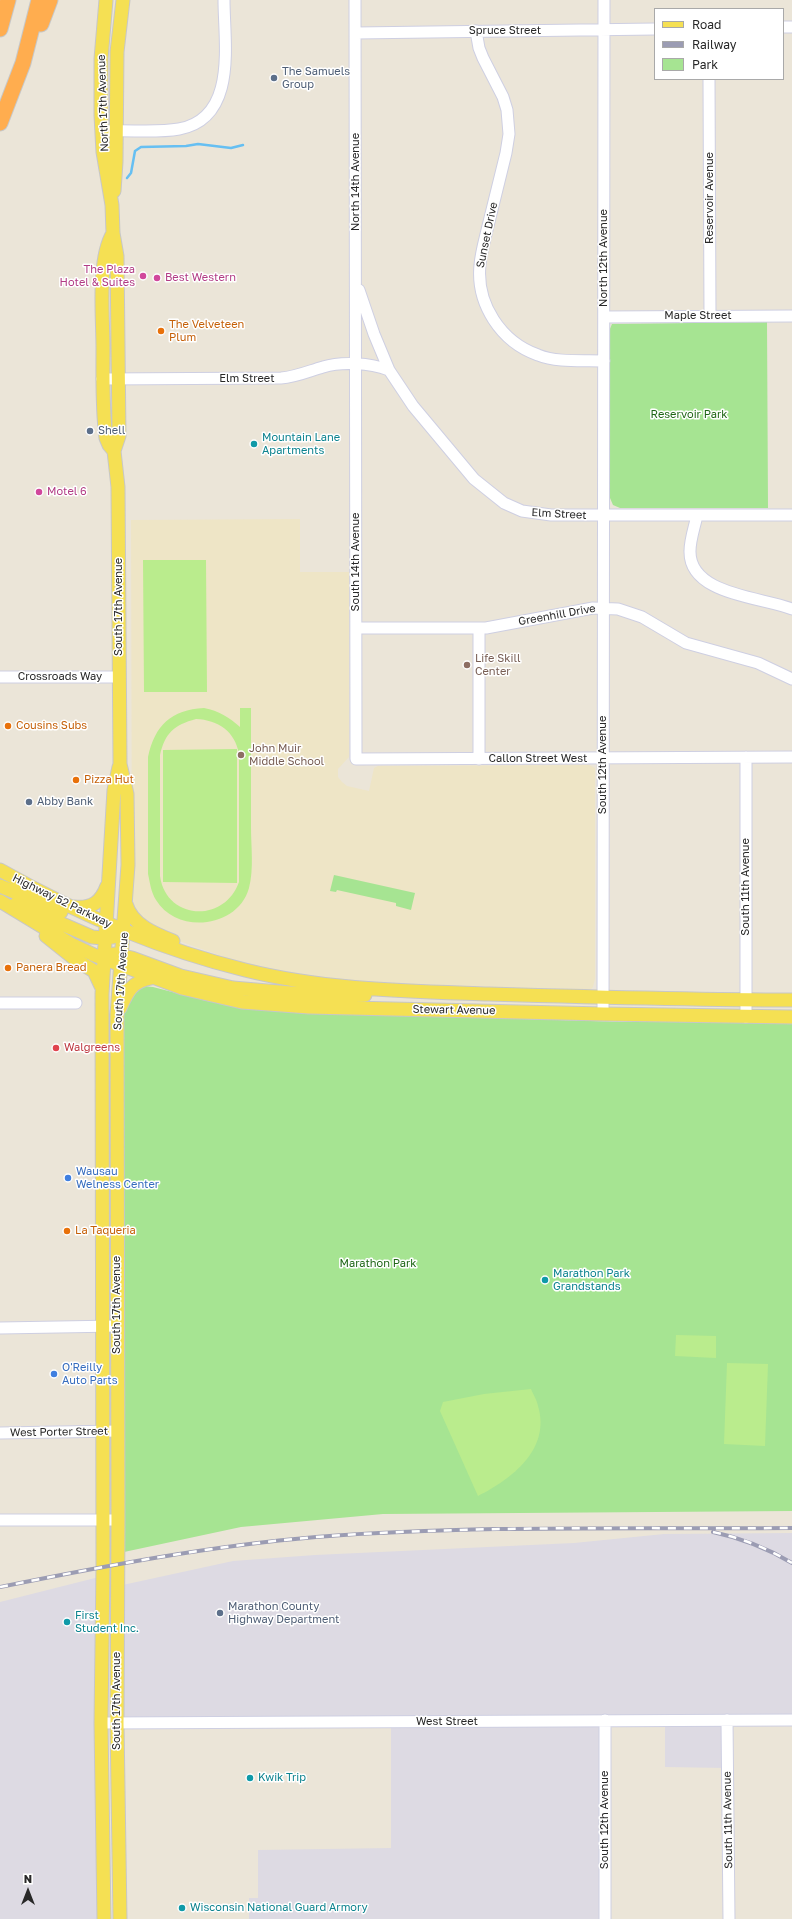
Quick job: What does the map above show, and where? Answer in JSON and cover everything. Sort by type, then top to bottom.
[{"type":"highway","points":[[0,28],[8,0]]},
{"type":"highway","points":[[0,123],[29,44],[39,0]]},
{"type":"highway","points":[[29,44],[40,24],[50,0]]},
{"type":"main road","name":"North 17th Avenue","points":[[106,0],[100,66],[102,131],[112,205],[113,233],[117,256],[117,379]]},
{"type":"main road","name":"North 17th Avenue","points":[[112,205],[116,170],[117,52],[122,0]]},
{"type":"main road","name":"North 17th Avenue","points":[[102,379],[103,277],[107,246],[113,233]]},
{"type":"main road","name":"South 17th Avenue","points":[[102,379],[106,438],[108,445],[114,451]]},
{"type":"main road","name":"South 17th Avenue","points":[[117,379],[119,439],[114,451],[118,497],[120,764],[127,794],[128,865],[117,1015],[117,1723],[120,1919]]},
{"type":"main road","name":"South 17th Avenue","points":[[104,1919],[101,1723],[103,1520],[102,994],[114,790],[120,764]]},
{"type":"main road","points":[[0,865],[14,878]]},
{"type":"main road","name":"Highway 52 Parkway","points":[[0,870],[71,907],[124,932]]},
{"type":"main road","points":[[71,907],[83,908],[95,904],[103,896],[110,878]]},
{"type":"main road","points":[[0,886],[41,902],[88,924],[106,924]]},
{"type":"main road","points":[[0,900],[78,948],[104,959],[121,960],[234,988],[338,996],[365,995],[395,991]]},
{"type":"main road","points":[[0,900],[32,910],[92,937],[105,938],[124,932]]},
{"type":"main road","points":[[126,904],[133,918],[149,930],[164,938],[203,952],[247,971]]},
{"type":"main road","points":[[18,911],[62,950],[94,971],[99,979],[102,994]]},
{"type":"main road","name":"Stewart Avenue","points":[[124,932],[176,951],[247,971],[318,984],[395,991],[603,998],[792,1000]]},
{"type":"main road","name":"Stewart Avenue","points":[[121,960],[151,978],[202,994],[242,1002],[274,1005],[603,1014],[792,1017]]},
{"type":"main road","points":[[117,1015],[131,987],[140,981],[151,978]]},
{"type":"main road","points":[[98,1919],[99,1901],[103,1888]]},
{"type":"street","points":[[102,131],[164,131],[181,129],[195,123],[209,112],[220,96],[223,81],[224,0]]},
{"type":"street","name":"North 14th Avenue","points":[[355,0],[356,365]]},
{"type":"street","name":"North 12th Avenue","points":[[603,515],[604,0]]},
{"type":"street","name":"Spruce Street","points":[[356,32],[476,32],[654,29]]},
{"type":"street","name":"Sunset Drive","points":[[476,32],[479,48],[503,97],[509,121],[506,153],[480,265],[481,289],[484,302],[498,326],[509,338],[526,350],[538,356],[555,359],[604,361]]},
{"type":"street","name":"Reservoir Avenue","points":[[710,80],[710,316]]},
{"type":"street","name":"Elm Street","points":[[356,282],[374,334],[389,370],[413,406],[474,479],[504,503],[522,511],[551,516],[792,515]]},
{"type":"street","name":"Maple Street","points":[[604,317],[792,316]]},
{"type":"street","name":"Elm Street","points":[[102,379],[281,378],[297,376],[330,366],[356,365],[379,367],[389,370]]},
{"type":"street","name":"South 14th Avenue","points":[[356,365],[356,758]]},
{"type":"street","name":"South 12th Avenue","points":[[603,515],[603,1014]]},
{"type":"street","points":[[697,515],[690,552],[693,567],[698,575],[707,582],[722,589],[792,610]]},
{"type":"street","name":"Greenhill Drive","points":[[356,628],[479,628],[603,608],[631,613],[686,643],[758,663],[792,679]]},
{"type":"street","points":[[479,628],[479,759]]},
{"type":"street","name":"Crossroads Way","points":[[0,677],[119,677]]},
{"type":"street","name":"South 11th Avenue","points":[[746,757],[746,1017]]},
{"type":"street","name":"Callon Street West","points":[[356,758],[603,759],[792,757]]},
{"type":"street","points":[[0,1004],[76,1003]]},
{"type":"street","points":[[0,1328],[117,1326]]},
{"type":"street","name":"West Porter Street","points":[[0,1433],[118,1431]]},
{"type":"street","points":[[0,1520],[118,1520]]},
{"type":"street","name":"South 12th Avenue","points":[[605,1720],[605,1919]]},
{"type":"street","name":"South 11th Avenue","points":[[727,1720],[729,1919]]},
{"type":"street","name":"West Street","points":[[101,1723],[792,1720]]},
{"type":"shaded area","name":"John Muir Middle School","points":[[300,519],[300,572],[349,572],[349,757],[338,769],[338,777],[342,782],[347,786],[369,791],[374,768],[378,766],[589,765],[595,768],[595,979],[593,987],[590,990],[398,986],[300,975],[247,965],[168,937],[144,922],[135,909],[132,897],[131,520]]},
{"type":"shaded area","points":[[792,1533],[792,1720],[727,1720],[727,1768],[665,1767],[665,1720],[605,1721],[605,1919],[249,1919],[249,1898],[258,1898],[258,1850],[391,1848],[391,1727],[117,1723],[118,1586],[233,1561],[315,1555],[574,1543],[664,1534]]},
{"type":"shaded area","points":[[103,1576],[98,1919],[0,1919],[0,1602]]},
{"type":"green space","name":"Reservoir Park","points":[[767,322],[768,508],[620,508],[613,505],[610,498],[609,331],[612,324]]},
{"type":"green space","points":[[143,560],[206,560],[207,692],[144,692]]},
{"type":"green space","points":[[204,708],[214,711],[228,717],[240,727],[240,708],[251,708],[251,881],[243,901],[233,912],[220,919],[206,922],[192,922],[178,919],[166,911],[154,897],[148,874],[148,757],[155,736],[166,721],[182,712]],"holes":[[[196,719],[218,724],[224,728],[234,739],[239,754],[239,882],[232,896],[221,905],[209,910],[196,911],[184,908],[173,901],[165,891],[160,876],[160,755],[165,741],[176,727],[188,721]]]},
{"type":"green space","points":[[237,749],[237,883],[163,882],[163,750]]},
{"type":"green space","points":[[334,875],[415,893],[411,910],[396,906],[396,903],[337,890],[336,892],[330,891]]},
{"type":"green space","name":"Marathon Park","points":[[143,986],[153,987],[207,1001],[289,1012],[625,1022],[792,1022],[792,1511],[383,1514],[241,1527],[124,1552],[123,1015],[129,997]]},
{"type":"green space","points":[[676,1335],[716,1336],[716,1358],[675,1356]]},
{"type":"green space","points":[[727,1363],[768,1364],[765,1446],[724,1444]]},
{"type":"green space","points":[[531,1389],[536,1399],[541,1422],[539,1436],[534,1449],[526,1461],[504,1481],[478,1496],[440,1411],[443,1402],[484,1394]]},
{"type":"waterway","points":[[127,178],[131,173],[135,151],[141,147],[186,146],[198,144],[231,148],[243,145]]},
{"type":"railway","points":[[0,1587],[118,1564],[197,1551],[316,1537],[375,1533],[494,1529],[792,1528]]},
{"type":"railway","points":[[713,1532],[754,1544],[792,1563]]},
{"type":"place","name":"The Samuels Group","points":[[274,78]]},
{"type":"place","name":"The Plaza Hotel & Suites","points":[[143,276]]},
{"type":"place","name":"Best Western","points":[[157,278]]},
{"type":"place","name":"The Velveteen Plum","points":[[161,331]]},
{"type":"place","name":"Shell","points":[[90,431]]},
{"type":"place","name":"Mountain Lane Apartments","points":[[254,444]]},
{"type":"place","name":"Motel 6","points":[[39,492]]},
{"type":"place","name":"Life Skill Center","points":[[467,665]]},
{"type":"place","name":"Cousins Subs","points":[[8,726]]},
{"type":"place","name":"John Muir Middle School","points":[[241,755]]},
{"type":"place","name":"Pizza Hut","points":[[76,780]]},
{"type":"place","name":"Abby Bank","points":[[29,802]]},
{"type":"place","name":"Panera Bread","points":[[8,968]]},
{"type":"place","name":"Walgreens","points":[[56,1048]]},
{"type":"place","name":"Wausau Welness Center","points":[[68,1178]]},
{"type":"place","name":"La Taqueria","points":[[67,1231]]},
{"type":"place","name":"Marathon Park Grandstands","points":[[545,1280]]},
{"type":"place","name":"O'Reilly Auto Parts","points":[[54,1374]]},
{"type":"place","name":"Marathon County Highway Department","points":[[220,1613]]},
{"type":"place","name":"First Student Inc.","points":[[67,1622]]},
{"type":"place","name":"Kwik Trip","points":[[250,1778]]},
{"type":"place","name":"Wisconsin National Guard Armory","points":[[182,1908]]}]
